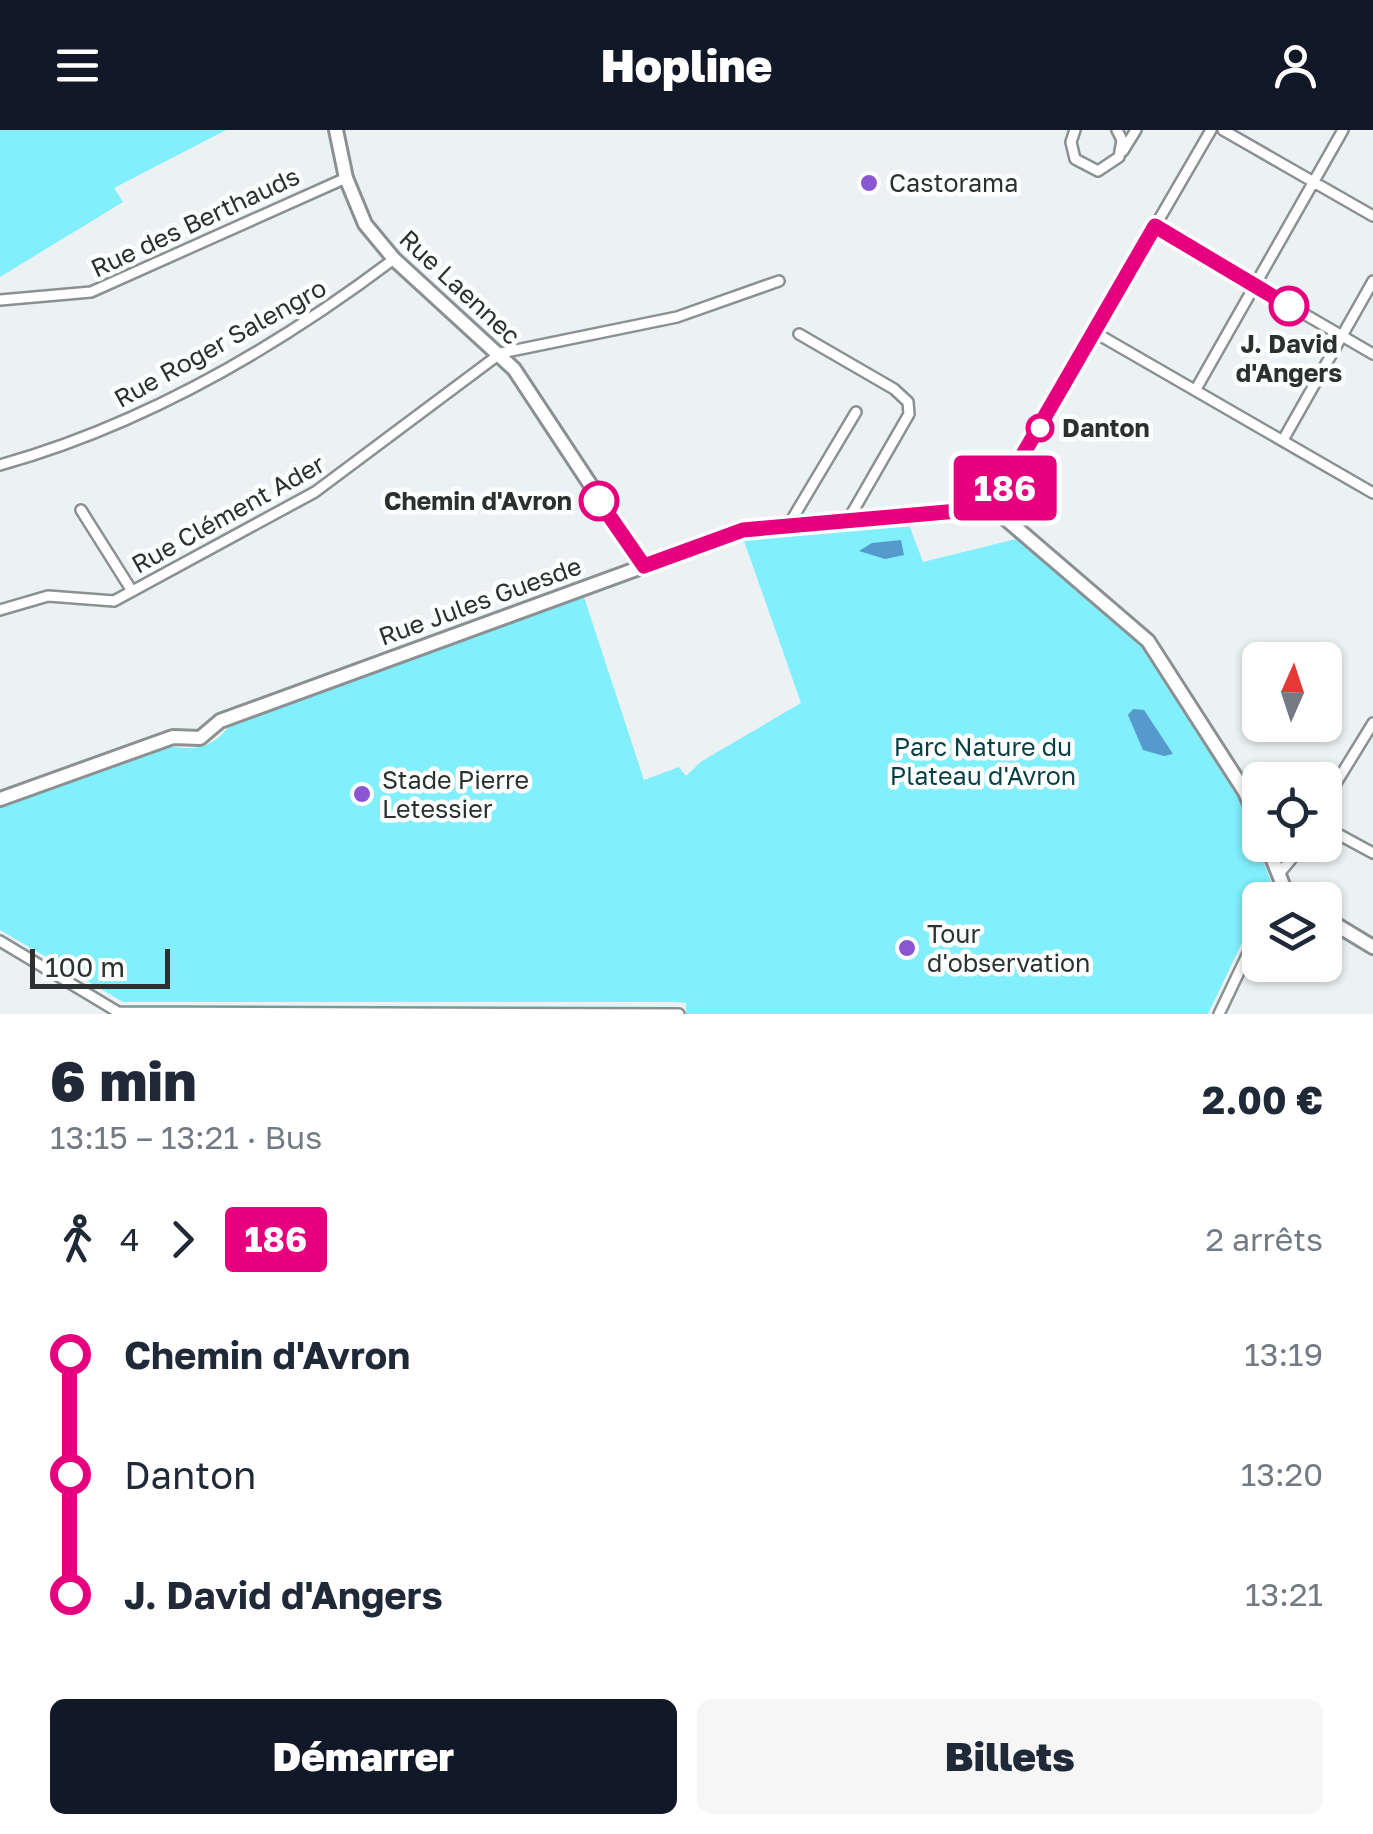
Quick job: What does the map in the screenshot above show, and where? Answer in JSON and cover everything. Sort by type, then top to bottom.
[{"type":"street","name":"Rue Laennec","points":[[336,130],[357,212],[394,260],[501,353],[644,566]]},
{"type":"street","points":[[1075,130],[1072,151],[1081,166],[1106,169],[1136,130]]},
{"type":"street","points":[[1117,130],[1122,140],[1119,157]]},
{"type":"street","points":[[1211,130],[992,508],[1148,641],[1242,787]]},
{"type":"street","points":[[1223,130],[1373,216]]},
{"type":"street","points":[[1196,389],[1343,130]]},
{"type":"street","name":"Rue des Berthauds","points":[[0,300],[91,292],[346,178]]},
{"type":"street","points":[[1155,226],[1373,354]]},
{"type":"street","name":"Rue Roger Salengro","points":[[0,465],[142,413],[326,310],[394,260]]},
{"type":"street","points":[[501,353],[678,317],[780,280]]},
{"type":"street","points":[[1284,440],[1373,281]]},
{"type":"street","points":[[1094,332],[1372,489]]},
{"type":"street","points":[[799,334],[894,389],[908,402],[909,414],[848,520]]},
{"type":"street","name":"Rue Clément Ader","points":[[0,610],[48,596],[114,601],[315,492],[501,353]]},
{"type":"street","points":[[788,526],[856,412]]},
{"type":"street","name":"Rue Jules Guesde","points":[[0,799],[172,737],[200,738],[220,721],[743,530],[992,508]]},
{"type":"street","points":[[81,510],[132,591]]},
{"type":"street","points":[[1342,773],[1373,723]]},
{"type":"street","points":[[1342,837],[1373,854]]},
{"type":"street","points":[[1274,862],[1282,882]]},
{"type":"street","points":[[1279,882],[1292,862]]},
{"type":"street","points":[[1342,928],[1373,947]]},
{"type":"street","points":[[0,941],[118,1012],[679,1014]]},
{"type":"street","points":[[1219,1014],[1242,966]]},
{"type":"green space","points":[[0,130],[226,130],[114,188],[123,202],[0,277]]},
{"type":"green space","name":"Parc Nature du Plateau d'Avron","points":[[908,522],[923,562],[1020,538],[1144,647],[1238,794],[1242,805],[1242,862],[1264,862],[1271,882],[1242,882],[1242,943],[1208,1014],[686,1014],[686,1003],[674,1002],[123,1002],[0,930],[0,808],[169,746],[203,746],[229,726],[584,597],[644,780],[679,767],[686,776],[702,761],[801,703],[743,538]]},
{"type":"shaded area","points":[[901,540],[904,555],[885,559],[859,551],[872,543]]},
{"type":"shaded area","points":[[1133,709],[1144,710],[1173,754],[1164,756],[1143,750],[1128,715]]},
{"type":"bus line","name":"186","points":[[599,501],[644,566],[743,530],[992,508],[1155,226],[1289,306]]},
{"type":"place","name":"Castorama","points":[[869,183]]},
{"type":"place","name":"J. David d'Angers","points":[[1289,306]]},
{"type":"place","name":"Danton","points":[[1040,428]]},
{"type":"place","name":"Chemin d'Avron","points":[[599,501]]},
{"type":"place","name":"Stade Pierre Letessier","points":[[362,794]]},
{"type":"place","name":"Tour d'observation","points":[[907,948]]}]
